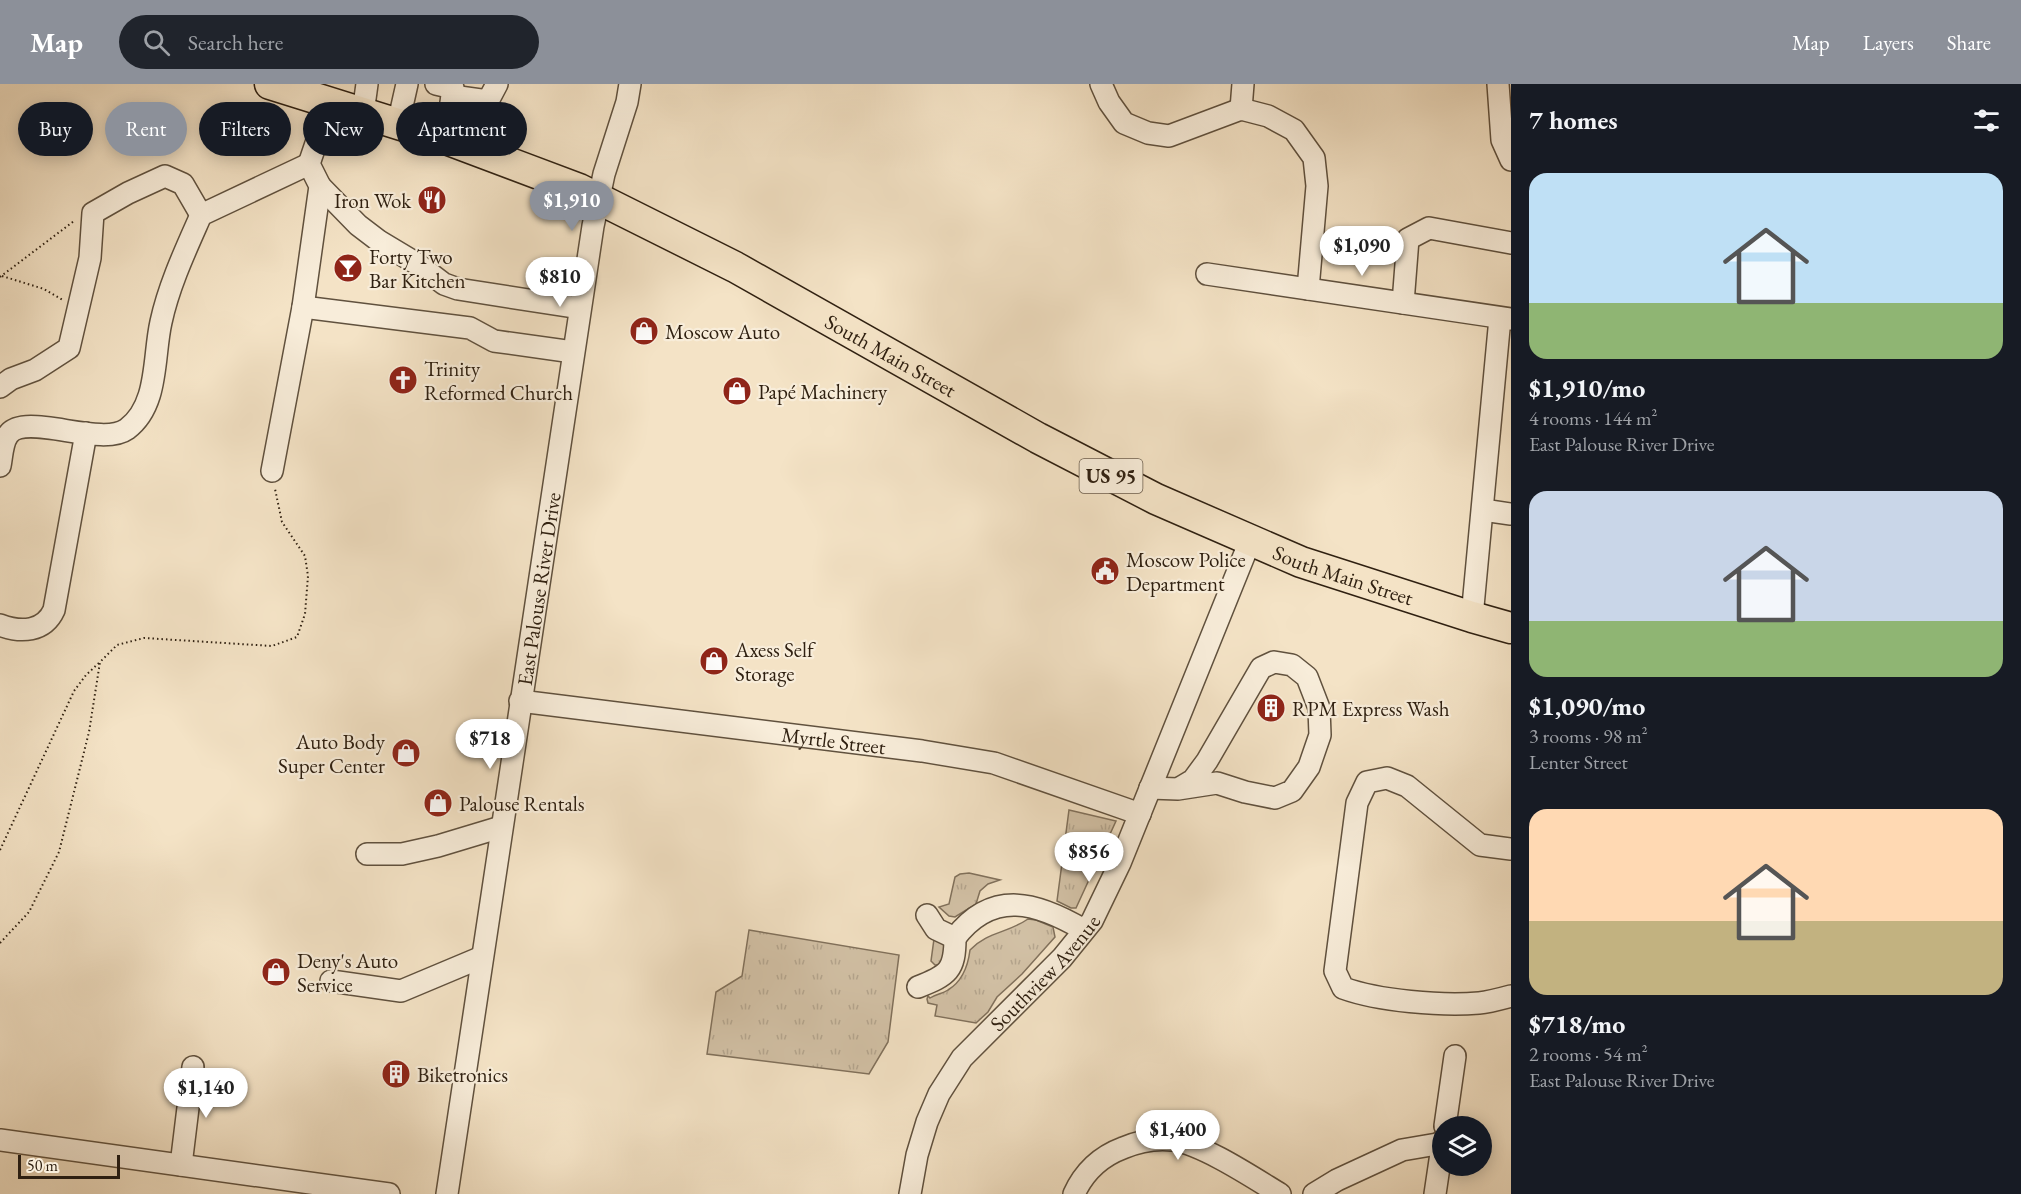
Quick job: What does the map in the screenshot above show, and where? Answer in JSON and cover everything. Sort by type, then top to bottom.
[{"type":"highway","name":"South Main Street","points":[[274,86],[330,102],[365,98],[396,122]]},
{"type":"highway","name":"South Main Street","points":[[488,156],[579,189],[735,267],[1038,438],[1156,499],[1250,541],[1311,565],[1473,605],[1511,628]]},
{"type":"street","points":[[403,102],[407,84]]},
{"type":"street","name":"East Palouse River Drive","points":[[447,1194],[598,198],[627,102],[630,84]]},
{"type":"street","points":[[1101,84],[1109,102],[1124,123],[1148,133],[1169,136],[1241,109],[1268,116],[1294,130],[1314,158],[1317,186],[1308,289]]},
{"type":"street","points":[[1241,109],[1243,84]]},
{"type":"street","points":[[1498,84],[1502,140],[1511,160]]},
{"type":"street","points":[[444,90],[492,92]]},
{"type":"street","points":[[312,156],[309,164],[320,186],[358,225],[444,284],[458,289],[580,308]]},
{"type":"street","points":[[0,419],[22,425],[103,435],[126,430],[141,413],[151,391],[161,321],[181,262],[201,214],[309,164]]},
{"type":"street","points":[[0,387],[11,379],[35,370],[69,348],[90,258],[93,213],[165,176],[183,184],[201,214]]},
{"type":"street","points":[[272,471],[303,307],[320,186]]},
{"type":"street","points":[[1403,303],[1408,239],[1429,228],[1511,243]]},
{"type":"street","points":[[1207,274],[1505,318],[1503,365],[1483,510],[1473,605]]},
{"type":"street","points":[[303,307],[470,328],[494,340],[573,352]]},
{"type":"street","points":[[0,466],[3,447],[9,433],[22,425]]},
{"type":"street","points":[[0,625],[10,629],[25,630],[38,628],[51,618],[86,433]]},
{"type":"street","points":[[1483,510],[1511,514]]},
{"type":"street","name":"Southview Avenue","points":[[910,1194],[917,1155],[927,1122],[939,1094],[962,1058],[1062,958],[1092,921],[1120,863],[1250,541]]},
{"type":"street","points":[[1150,788],[1178,789],[1216,783],[1275,798],[1292,791],[1309,767],[1320,735],[1319,708],[1307,677],[1292,665],[1274,662],[1261,668],[1207,761],[1193,780],[1178,789]]},
{"type":"street","name":"Myrtle Street","points":[[520,701],[922,751],[994,763],[1140,814]]},
{"type":"street","points":[[1511,849],[1480,845],[1407,786],[1387,778],[1367,782],[1356,803],[1335,971],[1343,988],[1365,996],[1449,1004],[1480,1003],[1511,996]]},
{"type":"street","points":[[367,854],[411,852],[501,827]]},
{"type":"street","points":[[918,987],[947,973],[955,958],[955,938],[965,925],[985,912],[1002,906],[1021,904],[1064,918],[1084,930]]},
{"type":"street","points":[[927,915],[936,929],[955,938]]},
{"type":"street","points":[[331,981],[401,991],[482,957]]},
{"type":"street","points":[[1446,1116],[1455,1056]]},
{"type":"street","points":[[181,1165],[193,1067]]},
{"type":"street","points":[[0,1140],[388,1194]]},
{"type":"street","points":[[1074,1194],[1083,1175],[1116,1150],[1142,1140],[1184,1142],[1206,1152],[1276,1193]]},
{"type":"street","points":[[1314,1194],[1337,1180],[1402,1150],[1432,1144]]},
{"type":"street","points":[[1435,1194],[1438,1176]]},
{"type":"path","points":[[1,277],[73,222],[93,213]]},
{"type":"path","points":[[1,277],[44,289],[78,308]]},
{"type":"path","points":[[0,850],[74,691],[86,675],[117,645],[144,638],[272,646],[297,637],[305,614],[308,576],[305,556],[282,522],[272,471]]},
{"type":"path","points":[[0,942],[29,912],[59,852],[89,732],[100,662]]},
{"type":"green space","points":[[1069,810],[1116,821],[1076,908],[1057,901]]},
{"type":"green space","points":[[969,873],[1000,880],[988,884],[980,891],[976,904],[955,917],[949,916],[939,907],[949,904],[955,877]]},
{"type":"green space","points":[[1028,919],[1053,927],[1055,937],[1022,974],[997,997],[988,1012],[976,1023],[935,1016],[937,1005],[928,1003],[928,996],[930,998],[946,991],[961,978],[970,950],[983,940]]},
{"type":"green space","points":[[749,930],[899,955],[888,1042],[869,1074],[707,1054],[716,992],[742,976]]},
{"type":"green space","points":[[934,939],[946,945],[943,961],[938,965],[931,961]]},
{"type":"place","name":"Iron Wok","points":[[432,200]]},
{"type":"place","name":"Forty Two Bar Kitchen","points":[[348,268]]},
{"type":"place","name":"Moscow Auto","points":[[644,331]]},
{"type":"place","name":"Trinity Reformed Church","points":[[403,380]]},
{"type":"place","name":"Papé Machinery","points":[[737,391]]},
{"type":"place","name":"Moscow Police Department","points":[[1105,571]]},
{"type":"place","name":"Axess Self Storage","points":[[714,661]]},
{"type":"place","name":"RPM Express Wash","points":[[1271,708]]},
{"type":"place","name":"Auto Body Super Center","points":[[406,753]]},
{"type":"place","name":"Palouse Rentals","points":[[438,803]]},
{"type":"place","name":"Deny's Auto Service","points":[[276,972]]},
{"type":"place","name":"Biketronics","points":[[396,1074]]}]
